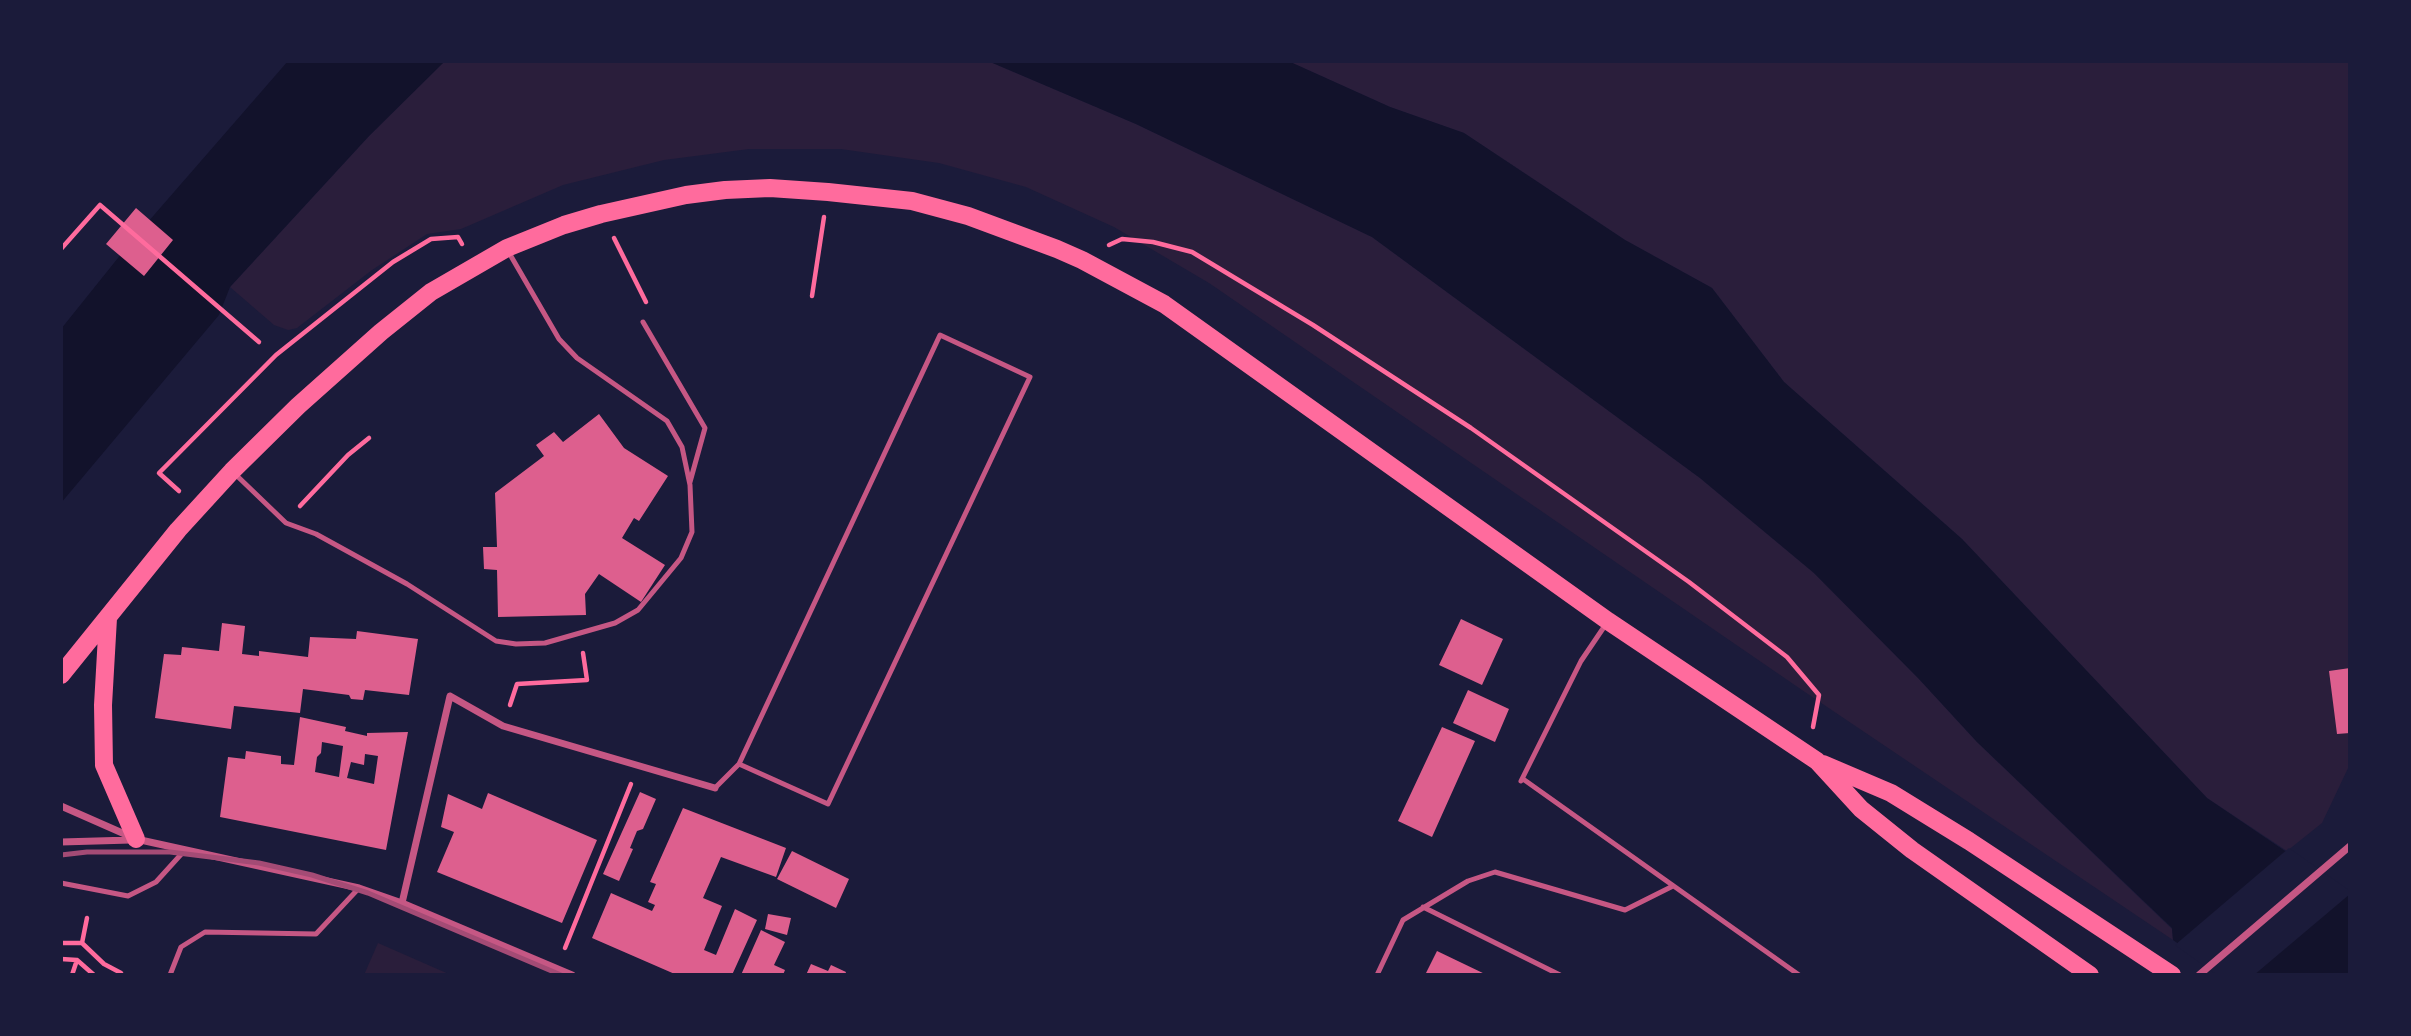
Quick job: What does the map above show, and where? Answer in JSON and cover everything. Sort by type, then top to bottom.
[{"type":"main road","points":[[61,675],[178,530],[232,471],[298,407],[431,292],[507,248],[564,225],[601,214],[686,195],[725,190],[770,188],[912,201],[968,216],[1082,260],[1164,304],[1608,621],[1812,758],[1891,793],[1969,841],[2172,975]]},
{"type":"main road","points":[[108,618],[103,705],[104,765],[136,839]]},
{"type":"main road","points":[[1812,758],[1861,809],[1912,850],[2090,975]]},
{"type":"street","points":[[402,903],[450,696],[503,726],[715,788]]},
{"type":"street","points":[[61,806],[136,839],[359,888],[402,903],[572,975]]},
{"type":"street","points":[[61,842],[136,839]]},
{"type":"street","points":[[2199,975],[2350,846]]},
{"type":"lane","points":[[232,471],[286,523],[316,534],[407,584],[496,641],[516,644],[544,643],[615,623],[638,610],[681,558],[692,532],[690,485],[682,447],[667,421],[577,358],[559,339],[507,248]]},
{"type":"lane","points":[[643,322],[705,428],[690,485]]},
{"type":"lane","points":[[715,788],[739,764],[940,335],[1030,377],[828,804],[739,764]]},
{"type":"lane","points":[[1608,621],[1581,661],[1522,780],[1799,975]]},
{"type":"lane","points":[[61,883],[128,896],[156,882],[185,850]]},
{"type":"lane","points":[[1377,975],[1403,920],[1468,881],[1495,872],[1625,910],[1673,886]]},
{"type":"lane","points":[[170,975],[181,947],[205,932],[316,934],[359,888]]},
{"type":"lane","points":[[1423,907],[1560,975]]},
{"type":"path","points":[[812,296],[828,192]]},
{"type":"path","points":[[61,249],[100,205],[258,342]]},
{"type":"path","points":[[601,214],[649,306]]},
{"type":"path","points":[[159,472],[276,355],[393,262],[431,239],[458,237],[477,265]]},
{"type":"path","points":[[1082,260],[1122,239],[1153,242],[1192,252],[1314,325],[1471,428],[1689,582],[1787,657],[1819,695],[1812,758]]},
{"type":"path","points":[[313,491],[348,454],[369,438]]},
{"type":"path","points":[[503,726],[517,684],[587,680],[580,633]]},
{"type":"path","points":[[556,968],[624,802]]},
{"type":"path","points":[[82,943],[87,918]]},
{"type":"path","points":[[61,943],[82,943],[104,964],[121,973],[120,975]]},
{"type":"path","points":[[61,959],[77,960],[94,975]]},
{"type":"path","points":[[72,975],[77,960]]},
{"type":"shaded area","points":[[288,61],[445,61],[369,136],[230,287],[219,315],[61,503],[61,329],[134,238]]},
{"type":"shaded area","points":[[445,61],[988,61],[1136,124],[1372,237],[1700,478],[1814,573],[1977,742],[2172,929],[2173,940],[1802,690],[1209,283],[1114,227],[1026,187],[939,163],[841,149],[749,149],[664,160],[563,185],[461,229],[427,234],[372,270],[297,328],[288,330],[274,325],[230,287],[369,136]]},
{"type":"shaded area","points":[[988,61],[1288,61],[1390,107],[1464,133],[1625,240],[1712,288],[1784,382],[1962,539],[2207,798],[2350,895],[2350,975],[2222,975],[2173,940],[2172,928],[1977,742],[1814,573],[1700,478],[1372,237],[1136,124]]},
{"type":"shaded area","points":[[1288,61],[2350,61],[2350,764],[2322,823],[2287,851],[2207,798],[1962,539],[1784,382],[1712,288],[1625,240],[1464,133],[1390,107]]},
{"type":"shaded area","points":[[378,943],[451,975],[364,975]]},
{"type":"pier","points":[[2289,848],[2350,891],[2350,894],[2254,975],[2217,975],[2175,945]]},
{"type":"building","points":[[136,208],[173,240],[144,276],[106,244]]},
{"type":"building","points":[[599,414],[624,448],[668,476],[639,521],[634,518],[622,538],[665,565],[641,602],[599,574],[585,594],[586,615],[498,617],[497,570],[484,569],[483,547],[497,547],[495,493],[544,456],[536,445],[554,432],[563,442]]},
{"type":"building","points":[[1461,619],[1503,639],[1482,685],[1439,665]]},
{"type":"building","points":[[222,623],[245,626],[242,654],[259,656],[259,651],[308,657],[310,637],[356,639],[357,631],[418,639],[409,695],[365,690],[363,700],[351,699],[349,695],[303,689],[300,713],[234,706],[231,729],[155,718],[164,654],[181,655],[182,647],[219,651]]},
{"type":"building","points":[[2350,668],[2350,733],[2337,734],[2329,671]]},
{"type":"building","points":[[1468,690],[1509,709],[1495,742],[1453,723]]},
{"type":"building","points":[[300,717],[346,727],[345,731],[367,736],[367,733],[408,732],[386,850],[220,817],[228,757],[245,759],[246,751],[281,756],[281,764],[294,765]],"holes":[[[322,742],[343,746],[339,777],[315,772]],[[365,754],[378,756],[374,784],[347,778],[351,762],[364,765]]]},
{"type":"building","points":[[1442,727],[1475,741],[1432,837],[1398,821]]},
{"type":"building","points":[[640,792],[656,799],[643,829],[637,831],[630,848],[633,849],[619,881],[603,874]]},
{"type":"building","points":[[488,793],[597,840],[562,923],[437,872],[454,832],[441,827],[448,794],[482,809]]},
{"type":"building","points":[[683,808],[786,848],[776,877],[721,857],[703,898],[722,906],[704,950],[716,955],[735,909],[757,920],[732,975],[677,975],[592,938],[611,893],[652,911],[655,905],[648,902],[656,884],[650,882]]},
{"type":"building","points":[[792,851],[849,879],[836,908],[777,879]]},
{"type":"building","points":[[768,914],[791,918],[787,935],[765,929]]},
{"type":"building","points":[[761,930],[785,942],[774,965],[785,970],[783,975],[741,975]]},
{"type":"building","points":[[1437,951],[1487,975],[1425,975]]},
{"type":"building","points":[[811,964],[828,971],[831,965],[846,972],[845,975],[806,975]]},
{"type":"railway","points":[[61,855],[87,852],[170,852],[259,863],[312,875],[368,893],[561,975]]}]
